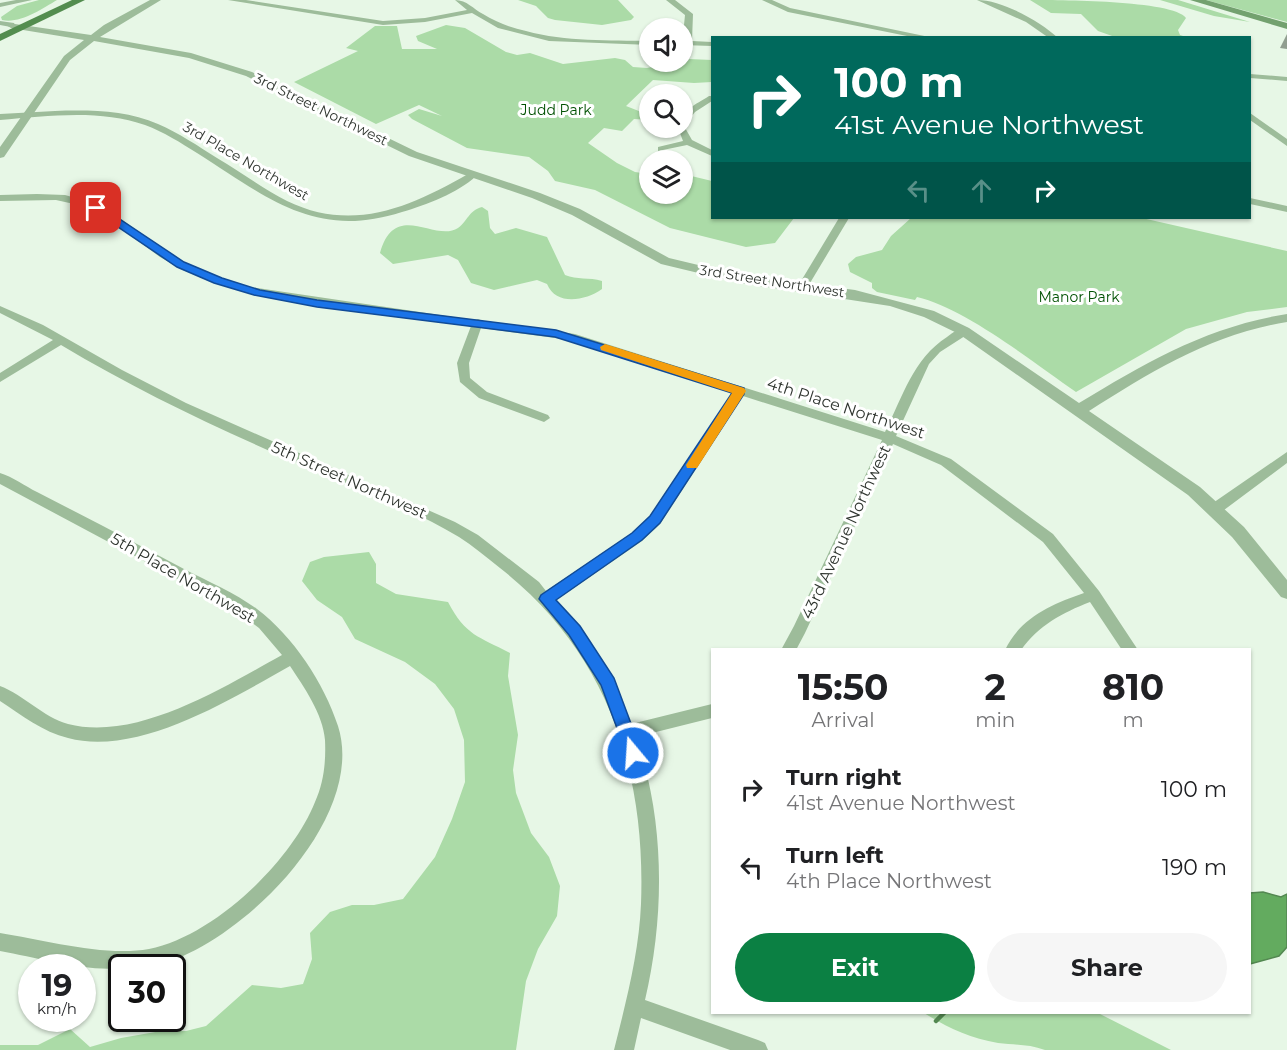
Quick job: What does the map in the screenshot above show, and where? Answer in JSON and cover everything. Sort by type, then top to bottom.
[{"type":"main road","points":[[0,30],[5,24],[64,0]]},
{"type":"main road","points":[[0,38],[80,0]]},
{"type":"main road","points":[[1194,0],[1287,26]]},
{"type":"street","points":[[0,13],[4,5],[28,0]]},
{"type":"street","points":[[0,155],[64,61],[92,38],[157,0]]},
{"type":"street","points":[[232,0],[383,23],[425,20],[471,11]]},
{"type":"street","points":[[459,0],[471,11],[502,26],[551,38],[639,42]]},
{"type":"street","points":[[670,0],[689,14],[688,18]]},
{"type":"street","points":[[766,0],[801,12],[922,36]]},
{"type":"street","points":[[981,0],[1029,20],[1052,36]]},
{"type":"street","name":"3rd Street Northwest","points":[[5,24],[166,50],[249,74],[380,139],[471,176],[571,209],[629,244],[666,261],[737,278],[803,286],[907,305],[935,315],[964,331],[1171,474],[1215,509],[1238,532],[1287,592]]},
{"type":"street","points":[[693,43],[711,44]]},
{"type":"street","points":[[1251,76],[1287,79]]},
{"type":"street","points":[[693,109],[711,99]]},
{"type":"street","name":"3rd Place Northwest","points":[[0,117],[93,114],[145,122],[168,131],[288,205],[327,218],[363,219],[396,212],[433,198],[471,176]]},
{"type":"street","points":[[1251,117],[1287,143]]},
{"type":"street","points":[[686,138],[688,142]]},
{"type":"street","points":[[661,149],[688,142],[711,153]]},
{"type":"street","name":"4th Place Northwest","points":[[0,198],[54,196],[80,202],[106,213],[180,264],[258,293],[317,303],[478,322],[571,337],[890,438],[946,462],[1048,538],[1094,595],[1130,648]]},
{"type":"street","points":[[1251,201],[1287,209]]},
{"type":"street","points":[[803,286],[843,219]]},
{"type":"street","name":"5th Street Northwest","points":[[0,309],[24,318],[165,397],[454,528],[488,549],[546,599],[588,650],[608,682],[628,732]]},
{"type":"street","points":[[1079,410],[1193,342],[1245,325],[1287,318]]},
{"type":"street","points":[[478,322],[463,363],[464,379],[483,395],[544,417]]},
{"type":"street","name":"43rd Avenue Northwest","points":[[789,648],[924,363],[936,350],[964,331]]},
{"type":"street","points":[[0,378],[61,340]]},
{"type":"street","points":[[546,599],[637,537],[655,520],[740,391]]},
{"type":"street","points":[[1215,509],[1287,457]]},
{"type":"street","name":"5th Place Northwest","points":[[0,478],[254,616],[274,634],[291,658],[325,716],[333,739],[333,761],[320,808],[310,831],[251,904],[230,921],[179,949],[150,958],[121,960],[0,942]]},
{"type":"street","points":[[1014,648],[1034,621],[1052,611],[1094,595]]},
{"type":"street","points":[[0,693],[70,732],[93,734],[117,732],[143,727],[192,709],[291,658]]},
{"type":"street","points":[[624,1050],[637,1007],[649,927],[651,870],[647,809],[628,732],[711,711]]},
{"type":"street","points":[[637,1007],[758,1050]]},
{"type":"green space","points":[[39,0],[57,0],[23,18],[2,20],[1,17],[17,6]]},
{"type":"green space","points":[[518,0],[618,0],[634,17],[631,20],[602,25],[555,20],[548,18],[536,6]]},
{"type":"green space","points":[[1030,0],[1138,4],[1177,12],[1186,18],[1178,30],[1183,36],[1112,36],[1098,31],[1081,14],[1051,13]]},
{"type":"green space","points":[[1160,0],[1178,0],[1250,22],[1214,16]]},
{"type":"green space","points":[[1206,0],[1287,0],[1287,22]]},
{"type":"green space","name":"Judd Park","points":[[446,25],[465,28],[506,52],[517,55],[530,53],[563,64],[615,58],[639,67],[639,72],[693,72],[693,59],[711,60],[711,82],[653,80],[649,84],[639,84],[639,93],[626,106],[639,111],[639,119],[634,119],[622,131],[604,128],[588,143],[617,163],[639,173],[639,204],[693,204],[693,176],[711,181],[711,219],[793,219],[775,243],[746,247],[670,228],[595,190],[555,181],[548,171],[529,157],[467,148],[412,119],[408,115],[419,109],[442,116],[419,105],[376,124],[294,82],[358,51],[346,48],[375,26],[397,26],[402,49],[437,49],[418,41],[416,36]]},
{"type":"green space","points":[[482,207],[488,211],[490,228],[495,234],[516,228],[547,237],[565,275],[602,281],[602,289],[588,296],[571,299],[557,296],[547,284],[537,280],[494,290],[471,283],[458,260],[448,255],[393,264],[380,253],[387,237],[395,228],[405,225],[449,231],[458,228],[474,211]]},
{"type":"green space","name":"Manor Park","points":[[910,219],[1146,219],[1287,251],[1287,307],[1247,312],[1186,329],[1076,392],[999,338],[956,312],[917,297],[915,300],[877,292],[872,288],[872,283],[850,272],[848,264],[856,257],[882,250],[891,236]]},
{"type":"green space","points":[[369,552],[376,564],[376,583],[396,594],[448,602],[467,629],[510,653],[508,676],[518,735],[513,770],[516,793],[531,833],[549,857],[560,886],[557,916],[538,949],[526,981],[516,1050],[0,1050],[0,1045],[38,1045],[64,1032],[73,1032],[90,1047],[121,1038],[155,1032],[186,1032],[206,1026],[252,985],[281,988],[303,984],[312,959],[310,933],[330,912],[352,905],[374,905],[403,899],[435,857],[465,782],[464,740],[454,709],[435,684],[405,662],[355,639],[342,617],[317,600],[302,581],[310,562],[324,557]]},
{"type":"green space","points":[[926,1014],[1100,1014],[1171,1050],[1045,1050],[978,1038]]},
{"type":"shaded area","points":[[1263,892],[1281,897],[1287,894],[1287,947],[1279,956],[1251,964],[1251,893]]},
{"type":"waterway","points":[[936,1021],[943,1014]]},
{"type":"slow traffic","points":[[605,347],[740,391],[692,465]]},
{"type":"route","points":[[96,208],[180,264],[198,273],[258,293],[284,299],[537,330],[571,337],[740,391],[655,520],[637,537],[546,599],[574,631],[608,682],[628,732],[633,753]]}]
